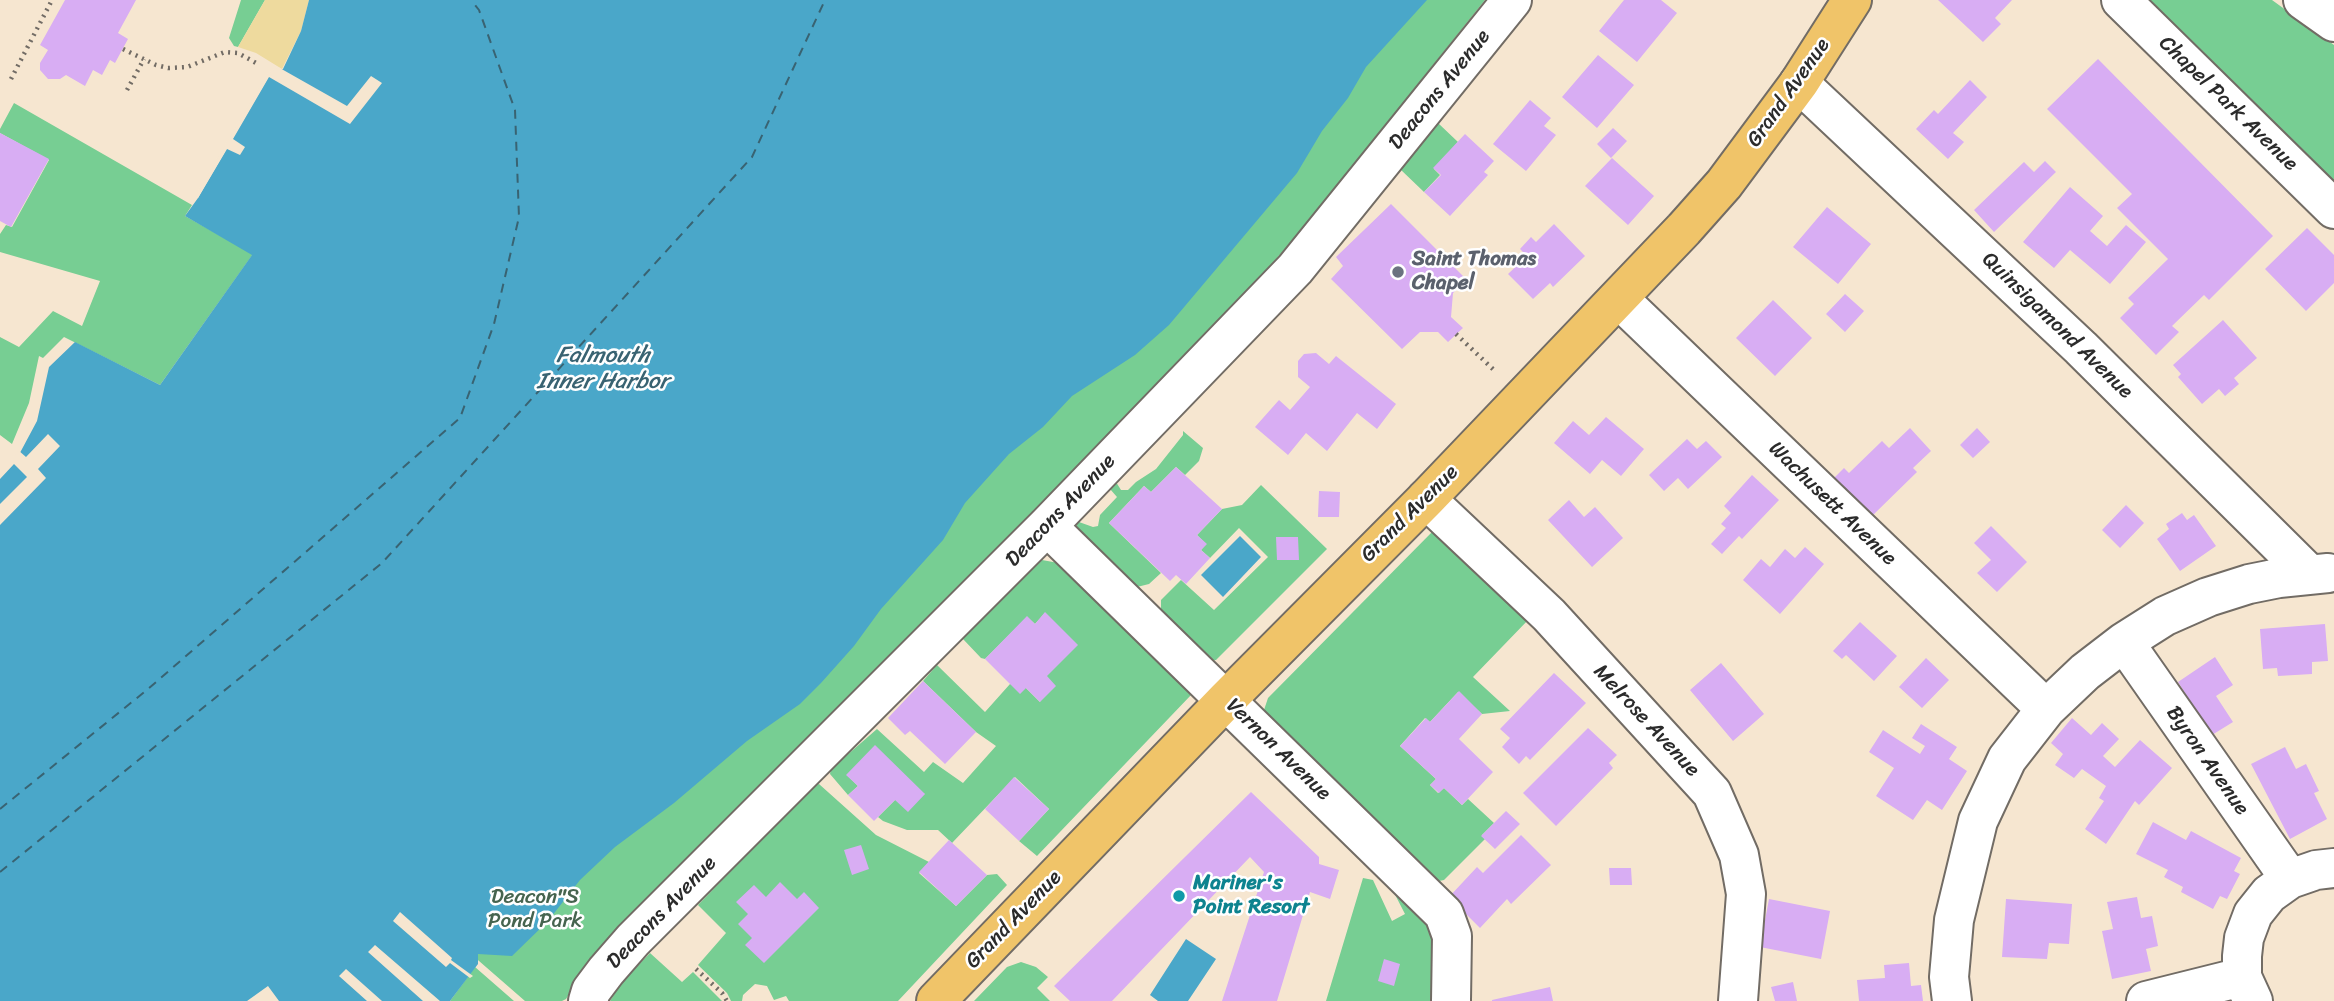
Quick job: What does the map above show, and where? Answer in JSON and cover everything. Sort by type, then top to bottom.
[{"type":"main road","name":"Grand Avenue","points":[[936,1001],[1619,299],[1724,184],[1799,83],[1852,0]]},
{"type":"street","name":"Deacons Avenue","points":[[588,1001],[591,991],[633,940],[1047,526],[1295,269],[1512,0]]},
{"type":"street","name":"Chapel Park Avenue","points":[[2122,0],[2334,209]]},
{"type":"street","points":[[2303,0],[2334,22]]},
{"type":"street","name":"Quinsigamond Avenue","points":[[1799,83],[2322,574]]},
{"type":"street","name":"Wachusett Avenue","points":[[1619,299],[2046,709]]},
{"type":"street","name":"Melrose Avenue","points":[[1426,499],[1549,615],[1712,793],[1739,855],[1745,894],[1738,1001]]},
{"type":"street","name":"Vernon Avenue","points":[[1047,526],[1444,914],[1452,936],[1451,1001]]},
{"type":"street","points":[[1952,1001],[1949,977],[1954,920],[1978,821],[2007,759],[2046,709],[2085,672],[2124,642],[2165,617],[2208,597],[2259,582],[2322,574]]},
{"type":"street","name":"Byron Avenue","points":[[2124,642],[2290,879]]},
{"type":"street","points":[[2146,1001],[2248,989],[2244,938],[2253,914],[2269,894],[2290,879],[2316,870],[2334,868]]},
{"type":"path","points":[[11,79],[52,0]]},
{"type":"path","points":[[123,49],[156,65],[177,68],[232,52],[258,64]]},
{"type":"path","points":[[127,90],[144,59]]},
{"type":"path","points":[[1456,334],[1505,381]]},
{"type":"path","points":[[696,969],[727,1001]]},
{"type":"green space","points":[[241,0],[265,0],[238,47],[234,46],[229,38]]},
{"type":"green space","name":"Deacon\"S Pond Park","points":[[1361,0],[1485,0],[1300,232],[1260,277],[1036,511],[814,731],[591,961],[566,999],[525,1001],[425,914]]},
{"type":"green space","points":[[2141,0],[2272,0],[2334,45],[2334,196]]},
{"type":"green space","points":[[14,103],[192,205],[185,216],[253,254],[160,385],[64,337],[43,358],[39,356],[29,403],[12,444],[0,435],[0,337],[19,347],[53,311],[82,326],[100,281],[0,252],[0,234],[6,225],[12,227],[49,160],[0,133]]},
{"type":"green space","points":[[1438,123],[1458,142],[1434,169],[1440,175],[1424,192],[1400,169]]},
{"type":"green space","points":[[1183,431],[1203,448],[1199,461],[1185,475],[1176,467],[1151,492],[1144,486],[1109,523],[1161,573],[1149,584],[1133,588],[1077,532],[1076,523],[1098,526],[1100,515],[1117,497],[1110,489],[1116,482],[1121,490],[1128,490],[1156,469],[1183,435]]},
{"type":"green space","points":[[1261,485],[1327,549],[1216,660],[1209,661],[1161,611],[1161,600],[1181,580],[1214,610],[1268,557],[1239,528],[1210,558],[1201,550],[1206,544],[1197,535],[1222,509],[1242,505]]},
{"type":"green space","points":[[1434,530],[1530,618],[1473,677],[1510,711],[1482,714],[1458,692],[1430,722],[1425,718],[1400,746],[1436,779],[1430,785],[1438,793],[1444,788],[1462,805],[1468,799],[1494,823],[1482,835],[1485,839],[1444,880],[1439,881],[1433,880],[1267,717],[1264,710],[1268,698]]},
{"type":"green space","points":[[1042,560],[1064,564],[1192,694],[1037,856],[1019,841],[1049,809],[1015,777],[952,843],[938,830],[907,830],[883,821],[878,817],[895,800],[925,794],[847,775],[858,786],[848,795],[830,774],[831,769],[877,729],[924,772],[933,762],[963,783],[996,746],[976,732],[923,681],[937,665],[985,712],[1010,684],[1026,688],[1040,702],[1047,676],[1045,613],[1035,624],[1027,617],[985,659],[963,639],[965,634]]},
{"type":"green space","points":[[819,784],[876,835],[929,862],[919,873],[956,906],[987,875],[997,874],[1007,885],[898,1001],[789,1001],[786,996],[774,1000],[767,986],[755,984],[743,995],[742,1001],[731,1001],[727,993],[698,965],[726,933],[698,905],[814,785]]},
{"type":"green space","points":[[1363,878],[1373,880],[1392,921],[1405,914],[1387,879],[1430,915],[1443,1001],[1326,1001]]},
{"type":"green space","points":[[650,953],[682,982],[693,972],[722,1001],[610,1001],[623,981]]},
{"type":"green space","points":[[1021,962],[1036,967],[1048,977],[1037,988],[1050,1001],[974,1001],[1007,967]]},
{"type":"green space","points":[[475,967],[514,1001],[450,1001]]},
{"type":"sand","points":[[265,0],[309,0],[301,31],[282,69],[256,53],[238,47]]},
{"type":"water","name":"Falmouth Inner Harbor","points":[[309,0],[1427,0],[1366,67],[1297,173],[1169,325],[1135,355],[1072,396],[1043,427],[1009,454],[965,503],[943,540],[881,609],[854,646],[821,683],[800,704],[747,741],[674,803],[615,847],[580,880],[548,921],[512,956],[478,954],[478,964],[450,1001],[0,1001],[0,479],[14,464],[37,421],[49,367],[75,342],[160,385],[252,255],[185,216],[269,76],[283,69],[301,31]]},
{"type":"water","points":[[1240,536],[1261,557],[1223,597],[1201,575]]},
{"type":"water","points":[[1186,939],[1216,959],[1188,1001],[1158,1001],[1150,995]]},
{"type":"pier","points":[[278,67],[347,106],[371,76],[382,83],[350,124],[269,77],[233,139],[245,147],[240,155],[227,149],[198,198],[195,196],[266,75]]},
{"type":"pier","points":[[48,434],[60,446],[38,469],[46,478],[0,525],[0,504],[27,477],[11,461],[18,450],[26,457]]},
{"type":"pier","points":[[400,912],[452,958],[451,960],[473,976],[470,978],[450,963],[446,967],[393,921]]},
{"type":"pier","points":[[375,945],[440,1001],[423,1001],[368,952]]},
{"type":"pier","points":[[346,969],[382,1001],[367,1001],[339,976]]},
{"type":"pier","points":[[268,986],[279,1001],[247,1001]]},
{"type":"building","points":[[65,0],[136,0],[118,33],[128,39],[115,63],[110,60],[102,75],[93,70],[85,86],[66,75],[60,79],[48,79],[40,70],[40,63],[48,50],[40,45]]},
{"type":"building","points":[[1624,0],[1661,0],[1677,13],[1637,62],[1599,31]]},
{"type":"building","points":[[1938,0],[2012,0],[1995,18],[2001,24],[1983,42]]},
{"type":"building","points":[[1598,55],[1634,85],[1597,128],[1562,97]]},
{"type":"building","points":[[2098,59],[2273,236],[2209,300],[2204,295],[2172,326],[2179,332],[2156,355],[2120,318],[2134,304],[2128,298],[2168,259],[2117,208],[2132,194],[2047,109]]},
{"type":"building","points":[[1970,80],[1987,97],[1953,133],[1964,142],[1948,159],[1916,129],[1934,110],[1938,114]]},
{"type":"building","points":[[1530,100],[1551,118],[1544,126],[1556,135],[1526,171],[1493,144]]},
{"type":"building","points":[[1613,128],[1627,141],[1611,158],[1597,144]]},
{"type":"building","points":[[0,133],[49,159],[11,227],[0,221]]},
{"type":"building","points":[[1465,134],[1494,161],[1484,172],[1488,175],[1450,216],[1424,192],[1441,175],[1433,168]]},
{"type":"building","points":[[1612,158],[1654,196],[1628,225],[1585,186]]},
{"type":"building","points":[[2045,161],[2056,172],[1994,232],[1974,210],[2024,162],[2034,172]]},
{"type":"building","points":[[2070,187],[2103,216],[2090,231],[2107,246],[2126,225],[2146,242],[2110,284],[2070,250],[2054,268],[2023,242]]},
{"type":"building","name":"Saint Thomas Chapel","points":[[1391,204],[1467,280],[1453,293],[1451,317],[1463,328],[1448,342],[1438,332],[1420,332],[1402,349],[1331,279],[1343,266],[1336,257]]},
{"type":"building","points":[[1827,207],[1871,244],[1838,284],[1793,247]]},
{"type":"building","points":[[1554,224],[1585,256],[1553,287],[1550,283],[1533,299],[1508,274],[1527,256],[1520,249],[1531,237],[1536,242]]},
{"type":"building","points":[[2307,228],[2334,255],[2334,283],[2306,311],[2265,269]]},
{"type":"building","points":[[1845,294],[1864,311],[1845,332],[1826,314]]},
{"type":"building","points":[[1773,300],[1812,338],[1775,376],[1736,338]]},
{"type":"building","points":[[2223,320],[2257,358],[2234,378],[2239,384],[2225,396],[2219,389],[2202,404],[2178,377],[2181,374],[2173,365]]},
{"type":"building","points":[[1316,353],[1329,364],[1336,356],[1396,404],[1377,429],[1357,413],[1327,451],[1306,433],[1288,455],[1255,427],[1279,400],[1290,410],[1310,387],[1298,377],[1298,361],[1304,354]]},
{"type":"building","points":[[1606,417],[1644,449],[1621,476],[1602,460],[1590,474],[1554,443],[1573,421],[1589,435]]},
{"type":"building","points":[[1910,428],[1931,451],[1913,468],[1917,472],[1871,517],[1833,479],[1844,468],[1849,473],[1882,441],[1889,448]]},
{"type":"building","points":[[1977,428],[1990,442],[1973,458],[1960,445]]},
{"type":"building","points":[[1687,439],[1697,449],[1706,441],[1722,457],[1688,489],[1678,478],[1664,491],[1649,475]]},
{"type":"building","points":[[1176,467],[1222,509],[1197,535],[1207,544],[1201,550],[1210,558],[1186,584],[1176,575],[1170,581],[1109,523],[1144,486],[1151,492]]},
{"type":"building","points":[[1752,475],[1779,500],[1742,539],[1739,536],[1722,554],[1711,544],[1726,528],[1721,524],[1731,513],[1724,506]]},
{"type":"building","points":[[1319,491],[1340,492],[1339,517],[1318,517]]},
{"type":"building","points":[[1569,500],[1584,517],[1595,507],[1623,538],[1592,567],[1548,520]]},
{"type":"building","points":[[2126,505],[2144,523],[2120,548],[2102,530]]},
{"type":"building","points":[[2182,513],[2187,520],[2194,515],[2216,546],[2180,571],[2157,539],[2169,529],[2166,524]]},
{"type":"building","points":[[1991,526],[2027,562],[1997,592],[1977,573],[1991,560],[1974,543]]},
{"type":"building","points":[[1276,537],[1298,537],[1299,560],[1277,560]]},
{"type":"building","points":[[1805,547],[1824,564],[1780,614],[1743,580],[1761,559],[1770,567],[1785,549],[1795,558]]},
{"type":"building","points":[[1045,612],[1078,645],[1047,676],[1056,686],[1040,702],[1026,688],[1020,694],[985,659],[1027,616],[1035,624]]},
{"type":"building","points":[[1860,622],[1897,656],[1874,681],[1846,655],[1842,659],[1833,651]]},
{"type":"building","points":[[2325,624],[2328,661],[2312,662],[2312,674],[2278,676],[2277,668],[2263,669],[2260,629]]},
{"type":"building","points":[[2215,657],[2233,685],[2216,696],[2233,722],[2212,735],[2178,682]]},
{"type":"building","points":[[1926,658],[1949,680],[1922,708],[1899,687]]},
{"type":"building","points":[[1721,663],[1764,714],[1733,741],[1690,690]]},
{"type":"building","points":[[1554,673],[1586,703],[1530,760],[1526,756],[1519,764],[1502,747],[1510,738],[1500,729]]},
{"type":"building","points":[[923,681],[976,732],[945,764],[910,731],[905,735],[888,718]]},
{"type":"building","points":[[1459,691],[1482,714],[1459,739],[1493,772],[1462,805],[1444,788],[1439,793],[1430,785],[1436,779],[1400,746],[1426,718],[1430,722]]},
{"type":"building","points":[[2072,718],[2091,735],[2102,723],[2119,739],[2103,756],[2115,767],[2140,740],[2172,768],[2139,805],[2135,801],[2106,844],[2085,829],[2104,801],[2099,798],[2106,786],[2082,769],[2074,778],[2055,765],[2063,754],[2051,743]]},
{"type":"building","points":[[1921,724],[1957,747],[1949,759],[1967,771],[1942,810],[1927,800],[1913,820],[1876,796],[1894,768],[1869,752],[1883,730],[1920,754],[1925,746],[1912,738]]},
{"type":"building","points":[[1588,728],[1617,755],[1609,763],[1613,768],[1556,826],[1523,793]]},
{"type":"building","points":[[875,745],[925,794],[908,812],[895,800],[874,821],[848,795],[858,786],[846,775]]},
{"type":"building","points":[[2285,747],[2296,769],[2306,764],[2319,791],[2314,793],[2327,819],[2290,839],[2251,764]]},
{"type":"building","points":[[1014,777],[1049,809],[1019,841],[985,809]]},
{"type":"building","name":"Mariner's Point Resort","points":[[1251,792],[1319,857],[1319,864],[1339,870],[1330,899],[1310,892],[1277,1001],[1222,1001],[1264,872],[1250,857],[1112,1001],[1070,1001],[1054,986]]},
{"type":"building","points":[[1506,811],[1520,824],[1495,849],[1481,836]]},
{"type":"building","points":[[2153,822],[2186,840],[2191,831],[2241,858],[2234,871],[2240,874],[2227,899],[2220,896],[2213,909],[2181,892],[2183,887],[2164,877],[2168,870],[2136,854]]},
{"type":"building","points":[[1521,835],[1551,865],[1511,904],[1507,899],[1480,928],[1449,897],[1477,867],[1483,873]]},
{"type":"building","points":[[949,840],[987,875],[956,906],[919,872]]},
{"type":"building","points":[[861,845],[869,869],[852,875],[844,850]]},
{"type":"building","points":[[1609,868],[1631,868],[1632,885],[1610,885]]},
{"type":"building","points":[[780,882],[797,899],[804,892],[819,908],[764,963],[745,945],[752,938],[738,924],[748,914],[736,902],[754,885],[766,897]]},
{"type":"building","points":[[2137,897],[2141,918],[2152,916],[2158,946],[2146,949],[2151,971],[2112,979],[2102,931],[2113,929],[2107,902]]},
{"type":"building","points":[[1769,899],[1830,911],[1821,959],[1760,947]]},
{"type":"building","points":[[2006,899],[2072,904],[2069,944],[2049,943],[2047,959],[2002,957]]},
{"type":"building","points":[[1384,959],[1400,964],[1394,986],[1378,981]]},
{"type":"building","points":[[1909,963],[1911,986],[1921,985],[1923,1001],[1859,1001],[1857,980],[1885,978],[1884,965]]},
{"type":"building","points":[[1793,982],[1797,1001],[1775,1001],[1771,987]]},
{"type":"building","points":[[1550,987],[1553,1001],[1492,1001],[1492,1000]]},
{"type":"ferry route","points":[[0,809],[148,689],[460,418],[494,324],[519,217],[515,110],[479,10],[471,0]]},
{"type":"ferry route","points":[[0,872],[382,563],[752,157],[825,0]]},
{"type":"place","name":"Saint Thomas Chapel","points":[[1398,272]]},
{"type":"place","name":"Mariner's Point Resort","points":[[1179,896]]}]
